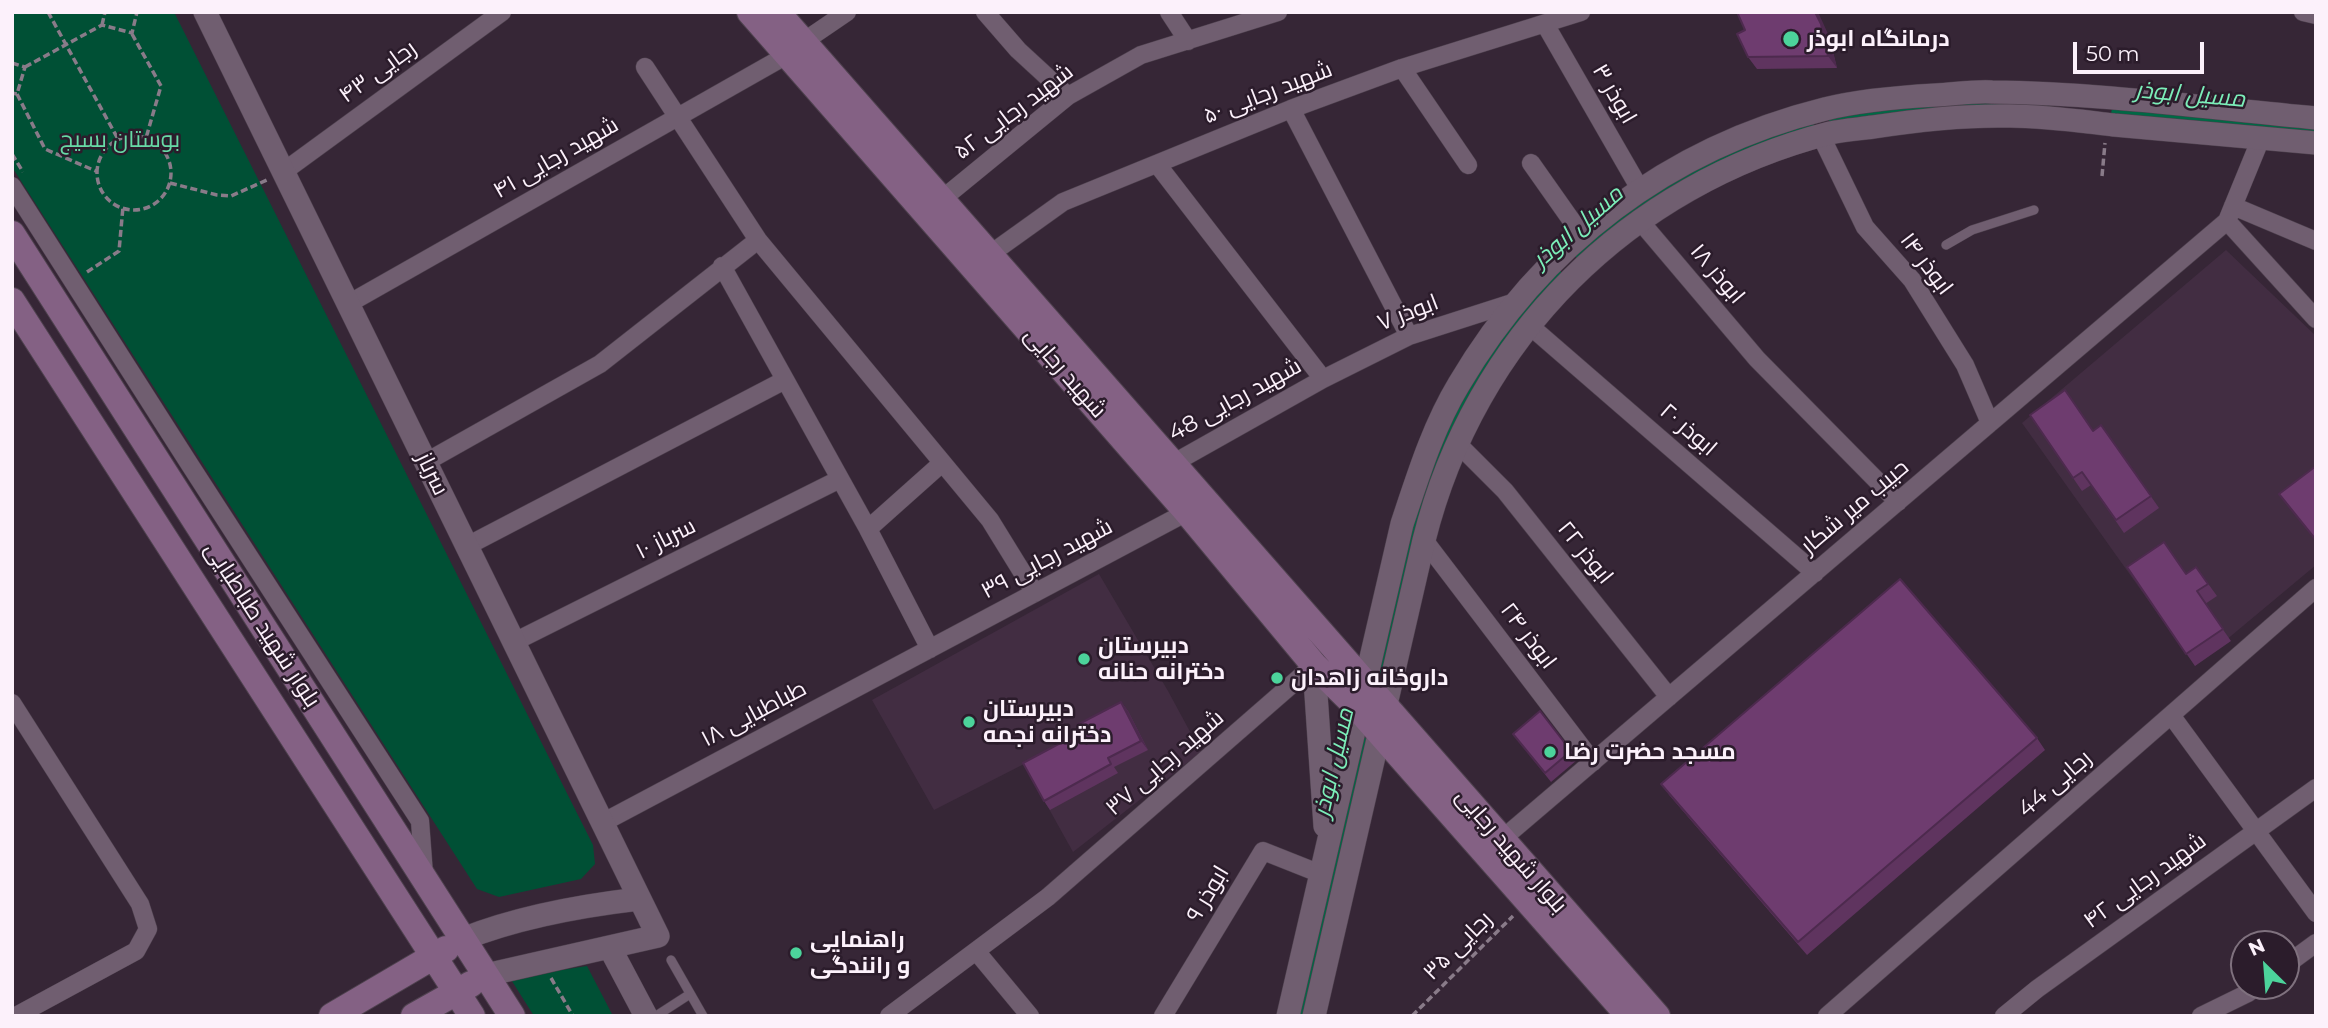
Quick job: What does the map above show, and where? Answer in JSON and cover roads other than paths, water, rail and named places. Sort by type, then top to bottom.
[{"type":"main road","name":"شهید رجایی","points":[[750,12],[795,48],[941,200],[1172,464],[1372,709]]},
{"type":"main road","name":"شهید رجایی","points":[[777,12],[795,48],[1314,665],[1372,709]]},
{"type":"main road","name":"بلوار شهید طباطبایی","points":[[12,234],[512,1016]]},
{"type":"main road","name":"بلوار شهید طباطبایی","points":[[12,301],[472,1016]]},
{"type":"main road","name":"بلوار شهید رجایی","points":[[1372,709],[1502,840],[1657,1016]]},
{"type":"main road","name":"بلوار شهید رجایی","points":[[1372,709],[1528,901],[1629,1016]]},
{"type":"main road","points":[[332,1016],[463,939]]},
{"type":"main road","points":[[414,1016],[486,975]]},
{"type":"street","name":"سرباز","points":[[205,12],[658,936],[610,948]]},
{"type":"street","name":"رجایی ۴۳","points":[[283,172],[502,12]]},
{"type":"street","name":"شهید رجایی ۴۱","points":[[348,304],[678,117],[795,48],[846,12]]},
{"type":"street","points":[[985,12],[1018,50],[1068,96]]},
{"type":"street","points":[[1169,12],[1188,41]]},
{"type":"street","name":"شهید رجایی ۵۲","points":[[941,200],[1068,96],[1141,55],[1278,12]]},
{"type":"street","points":[[2303,12],[2316,15]]},
{"type":"street","name":"شهید رجایی ۵۰","points":[[989,255],[1063,202],[1157,163],[1402,68],[1574,13]]},
{"type":"street","name":"ابوذر ۳","points":[[1545,24],[1640,189]]},
{"type":"street","points":[[645,67],[758,240],[990,520],[1035,593]]},
{"type":"street","points":[[1402,68],[1468,164]]},
{"type":"street","points":[[1319,1014],[1402,524],[1425,455],[1459,384],[1515,302],[1581,234],[1640,189],[1704,152],[1760,128],[1827,108],[1906,97],[1990,92],[2070,96],[2316,118]]},
{"type":"street","points":[[1291,109],[1409,336]]},
{"type":"street","points":[[1288,1016],[1324,863],[1448,464],[1480,397],[1529,325],[1593,256],[1659,206],[1715,174],[1769,152],[1821,136],[1909,121],[2010,116],[2316,144]]},
{"type":"street","name":"ابوذر ۱۴","points":[[1821,136],[1865,227],[1912,280],[1965,365],[1990,423]]},
{"type":"street","points":[[2230,214],[2261,138]]},
{"type":"street","points":[[1157,163],[1323,379]]},
{"type":"street","points":[[1531,163],[1581,234]]},
{"type":"street","points":[[12,186],[421,821],[425,880]]},
{"type":"street","points":[[2230,214],[2316,241]]},
{"type":"street","points":[[2230,214],[2316,318]]},
{"type":"street","name":"حبیب میر شکار","points":[[1502,840],[2230,214]]},
{"type":"street","name":"ابوذر ۱۸","points":[[1640,221],[1757,359],[1898,502]]},
{"type":"street","points":[[426,462],[600,364],[758,240]]},
{"type":"street","points":[[722,266],[868,529],[930,649]]},
{"type":"street","name":"ابوذر ۷","points":[[1323,379],[1409,336],[1515,302]]},
{"type":"street","name":"ابوذر ۲۰","points":[[1529,325],[1815,573]]},
{"type":"street","name":"شهید رجایی 48","points":[[1172,464],[1323,379]]},
{"type":"street","points":[[467,546],[785,380]]},
{"type":"street","name":"ابوذر ۲۲","points":[[1458,444],[1504,491],[1669,697]]},
{"type":"street","points":[[868,529],[942,463]]},
{"type":"street","name":"سرباز ۱۰","points":[[514,642],[840,479]]},
{"type":"street","name":"شهید رجایی ۳۹","points":[[930,649],[1187,512]]},
{"type":"street","name":"ابوذر ۲۴","points":[[1424,540],[1593,762]]},
{"type":"street","name":"رجایی 44","points":[[1827,1016],[2315,590]]},
{"type":"street","name":"طباطبایی ۱۸","points":[[602,822],[930,649]]},
{"type":"street","points":[[1314,665],[1324,863]]},
{"type":"street","name":"شهید رجایی ۳۷","points":[[889,1016],[1048,897],[1314,665]]},
{"type":"street","points":[[12,704],[140,904],[148,929],[136,951],[16,1016]]},
{"type":"street","points":[[2171,715],[2255,832],[2312,902]]},
{"type":"street","name":"شهید رجایی ۴۲","points":[[2004,1016],[2037,989],[2316,788]]},
{"type":"street","name":"ابوذر ۹","points":[[1163,1016],[1263,850],[1324,863]]},
{"type":"street","points":[[463,939],[491,928],[592,904],[639,899]]},
{"type":"street","points":[[2300,955],[2316,943]]},
{"type":"street","points":[[486,975],[610,948],[646,1016]]},
{"type":"street","points":[[976,951],[1030,1016]]},
{"type":"street","points":[[2201,1016],[2234,1000]]},
{"type":"lane","points":[[1946,246],[1972,230],[2034,210]]},
{"type":"lane","points":[[671,960],[703,1016]]},
{"type":"lane","points":[[656,1016],[690,994]]},
{"type":"waterway","name":"مسیل ابوذر","points":[[1838,121],[1886,111],[1938,106],[1990,104],[2039,107]]},
{"type":"waterway","name":"مسیل ابوذر","points":[[2120,114],[2316,131]]},
{"type":"waterway","name":"مسیل ابوذر","points":[[1581,250],[1637,207],[1683,178],[1744,150],[1807,130]]},
{"type":"waterway","name":"مسیل ابوذر","points":[[1300,1012],[1407,559],[1429,480],[1448,433],[1474,385],[1521,316],[1554,277]]},
{"type":"place","name":"درمانگاه ابوذر","points":[[1791,39]]},
{"type":"place","name":"دبیرستان دخترانه حنانه","points":[[1084,659]]},
{"type":"place","name":"داروخانه زاهدان","points":[[1277,678]]},
{"type":"place","name":"دبیرستان دخترانه نجمه","points":[[969,722]]},
{"type":"place","name":"مسجد حضرت رضا","points":[[1550,752]]},
{"type":"place","name":"راهنمایی و رانندگی","points":[[796,953]]},
{"type":"park label","name":"بوستان بسیج","points":[[120,140]]}]
